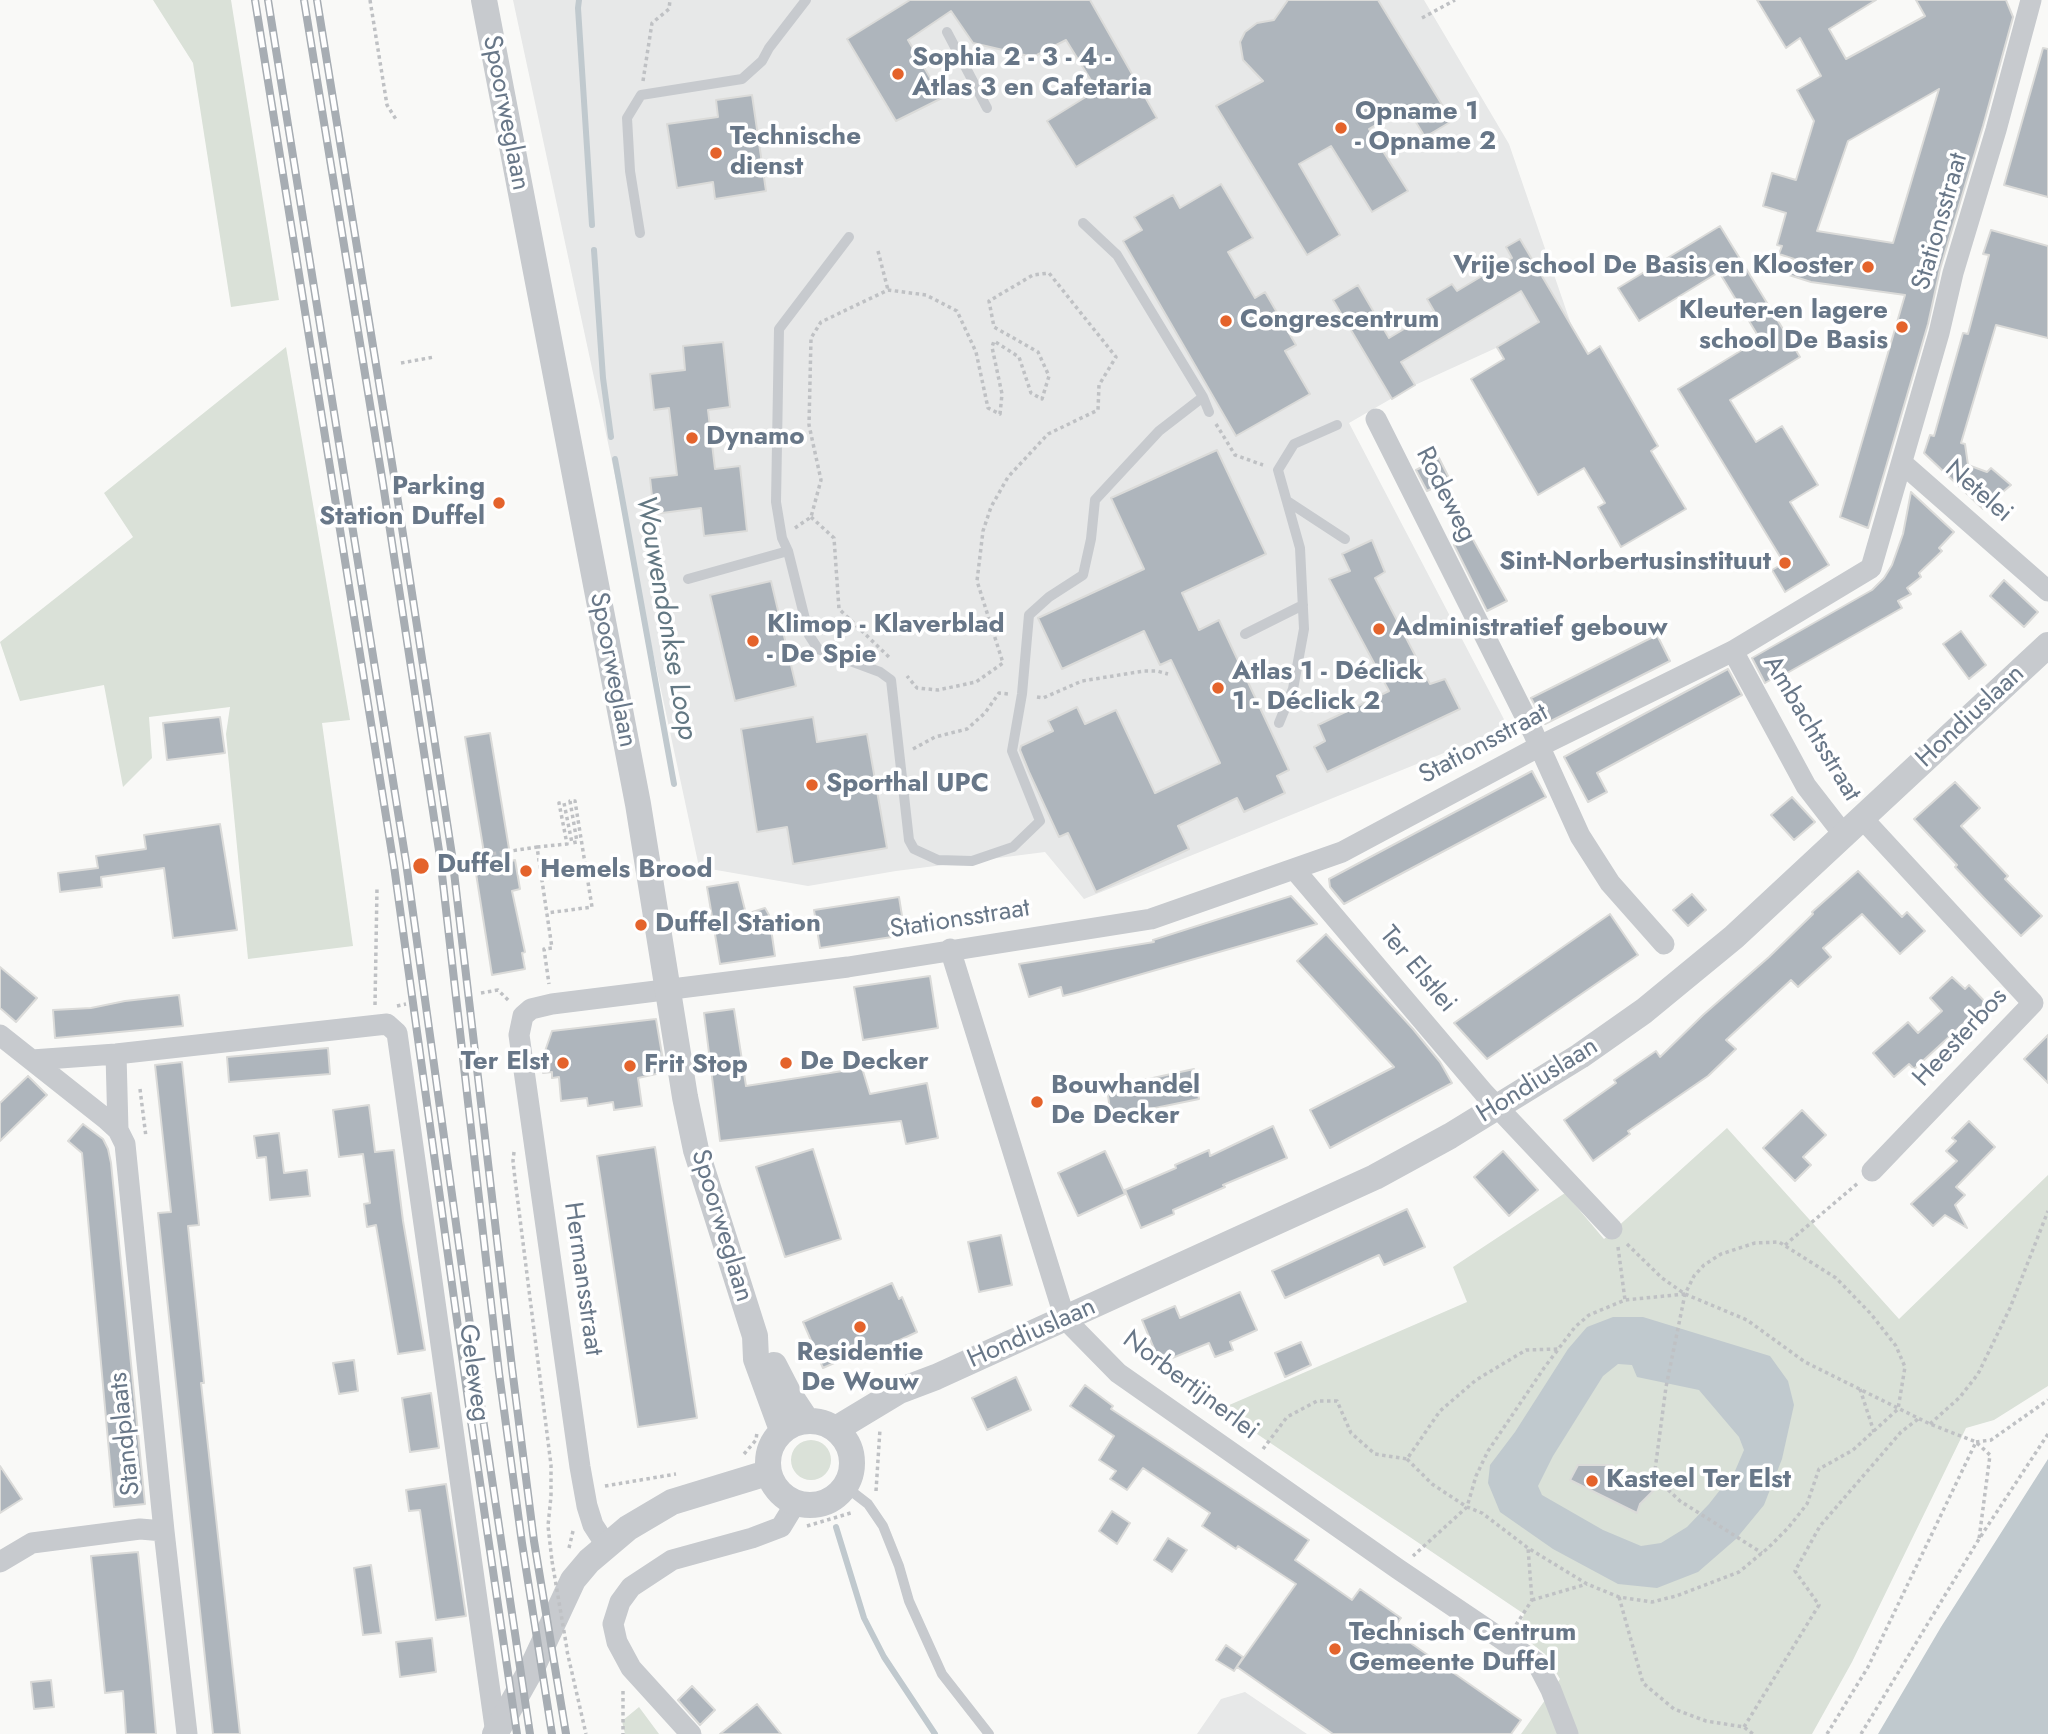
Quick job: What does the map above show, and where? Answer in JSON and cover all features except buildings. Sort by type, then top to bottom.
[{"type":"street","name":"Spoorweglaan","points":[[484,0],[635,791],[696,1150],[755,1336],[756,1359],[782,1430]]},
{"type":"street","name":"Stationsstraat","points":[[523,1016],[531,1009],[552,1004],[848,967],[1151,919],[1342,852],[1540,746],[1733,651],[1871,568],[2031,0]]},
{"type":"street","name":"Rodeweg","points":[[1376,419],[1540,746],[1580,836],[1610,883],[1664,944]]},
{"type":"street","name":"Netelei","points":[[1902,463],[2048,592]]},
{"type":"street","name":"Hondiuslaan","points":[[836,1429],[899,1391],[1065,1319],[1339,1194],[1411,1158],[1499,1107],[1590,1049],[1680,983],[1734,937],[2048,645]]},
{"type":"street","name":"Ambachtsstraat","points":[[1733,651],[1807,786],[1853,826]]},
{"type":"street","name":"Heesterbos","points":[[1853,826],[2033,1003],[1872,1171]]},
{"type":"street","name":"Ter Elstlei","points":[[1294,869],[1484,1093],[1614,1231]]},
{"type":"street","name":"Norbertijnerlei","points":[[950,949],[1065,1319],[1118,1373],[1536,1663],[1551,1690],[1568,1734]]},
{"type":"street","points":[[32,1060],[116,1054],[385,1016]]},
{"type":"street","name":"Geleweg","points":[[385,1016],[397,1033],[495,1734]]},
{"type":"street","name":"Hermansstraat","points":[[523,1016],[519,1035],[583,1490],[593,1525],[606,1545]]},
{"type":"street","points":[[0,1035],[118,1129]]},
{"type":"street","name":"Standplaats","points":[[116,1054],[118,1129],[128,1159],[164,1531],[187,1734]]},
{"type":"street","name":"Spoorweglaan","points":[[755,1336],[769,1353],[789,1394],[807,1421]]},
{"type":"street","name":"Hondiuslaan","points":[[846,1487],[852,1472],[852,1453],[867,1432],[936,1377]]},
{"type":"street","points":[[846,1487],[831,1501],[813,1506],[795,1504],[779,1493],[768,1473],[769,1451],[782,1430],[792,1424],[807,1421],[823,1422],[836,1429],[846,1440],[852,1453]]},
{"type":"street","points":[[495,1734],[532,1668],[573,1580],[606,1545],[652,1512],[672,1502],[768,1473]]},
{"type":"street","points":[[691,1734],[631,1668],[617,1643],[613,1624],[620,1602],[631,1587],[672,1560],[752,1538],[781,1527],[795,1504]]},
{"type":"street","points":[[0,1562],[32,1543],[140,1529],[164,1531]]},
{"type":"lane","points":[[640,233],[630,171],[627,118],[641,95],[742,79],[762,61],[806,0]]},
{"type":"lane","points":[[947,32],[987,108]]},
{"type":"lane","points":[[1083,223],[1117,255],[1203,397],[1209,412]]},
{"type":"lane","points":[[849,237],[779,329],[776,502],[782,538],[788,551],[809,635],[818,649],[880,672],[891,680],[909,840],[914,849],[938,860],[972,861],[1013,847],[1040,821],[1012,751],[1022,694],[1029,615],[1049,597],[1083,575],[1096,500],[1160,431],[1203,397]]},
{"type":"lane","points":[[1279,723],[1293,689],[1304,629],[1300,548],[1278,470],[1294,444],[1337,425]]},
{"type":"lane","points":[[1287,501],[1345,539]]},
{"type":"lane","points":[[688,579],[788,551]]},
{"type":"lane","points":[[1245,634],[1303,605]]},
{"type":"lane","points":[[846,1487],[868,1504],[883,1526],[909,1601],[943,1674],[989,1734]]},
{"type":"path","points":[[370,0],[387,105],[397,121]]},
{"type":"path","points":[[641,95],[652,23],[668,9],[670,0]]},
{"type":"path","points":[[1422,18],[1455,0]]},
{"type":"path","points":[[878,251],[888,290]]},
{"type":"path","points":[[899,667],[839,609],[834,538],[811,517],[821,480],[809,425],[811,338],[821,322],[888,290],[926,295],[957,311],[976,352],[988,408],[1000,414],[1002,394],[992,347],[994,341],[1019,357],[1031,393],[1042,398],[1049,376],[1038,352],[994,327],[989,301],[1033,275],[1049,273],[1116,357],[1099,385],[1098,410],[1048,434],[1008,477],[991,507],[983,531],[977,581],[1003,663],[976,682],[938,690],[917,688],[905,674]]},
{"type":"path","points":[[401,363],[434,357]]},
{"type":"path","points":[[1209,412],[1234,455],[1278,470]]},
{"type":"path","points":[[472,857],[566,845],[559,803],[564,803],[572,843],[577,842],[570,801],[575,800],[592,907],[547,913]]},
{"type":"path","points":[[537,847],[552,948],[544,949],[548,975]]},
{"type":"path","points":[[377,888],[375,1008],[385,1016]]},
{"type":"path","points":[[481,993],[498,990]]},
{"type":"path","points":[[536,1147],[515,1150],[513,1161],[551,1465],[548,1526],[552,1561],[566,1648],[586,1734]]},
{"type":"path","points":[[1786,1245],[1872,1171]]},
{"type":"path","points":[[1930,1424],[1960,1397],[1978,1374],[2010,1308],[2048,1211]]},
{"type":"path","points":[[1614,1231],[1662,1278],[1685,1294],[1747,1320],[1805,1362],[1918,1419],[1976,1442],[1990,1455],[1979,1539]]},
{"type":"path","points":[[1614,1231],[1625,1300]]},
{"type":"path","points":[[1250,1466],[1287,1417],[1317,1401],[1336,1401],[1351,1433],[1375,1454],[1407,1459],[1432,1484],[1467,1507],[1482,1513],[1528,1548],[1587,1584],[1619,1597],[1652,1602],[1676,1596],[1739,1572],[1762,1553],[1788,1528],[1807,1504],[1819,1469],[1853,1450],[1898,1409],[1905,1367],[1896,1346],[1871,1314],[1836,1278],[1779,1242],[1755,1243],[1721,1254],[1693,1276],[1685,1294],[1666,1387],[1655,1470],[1664,1486],[1695,1512],[1762,1553]]},
{"type":"path","points":[[1398,1569],[1467,1507],[1476,1476],[1488,1451],[1575,1327],[1590,1315],[1625,1300],[1685,1294]]},
{"type":"path","points":[[1407,1459],[1440,1411],[1476,1380],[1526,1350],[1559,1349]]},
{"type":"path","points":[[1860,1389],[1874,1432]]},
{"type":"path","points":[[1976,1442],[1991,1440],[2048,1400]]},
{"type":"path","points":[[741,1457],[756,1440],[762,1406],[773,1401]]},
{"type":"path","points":[[1744,1727],[1819,1605],[1795,1570],[1820,1526],[1901,1432],[1918,1419]]},
{"type":"path","points":[[781,1527],[801,1527],[862,1510],[868,1504],[876,1491],[880,1432],[877,1423]]},
{"type":"path","points":[[1861,1734],[1979,1539],[2048,1434]]},
{"type":"path","points":[[1827,1734],[1868,1667],[1976,1442]]},
{"type":"path","points":[[583,1490],[685,1472]]},
{"type":"path","points":[[1504,1642],[1532,1600],[1528,1548]]},
{"type":"path","points":[[1532,1600],[1587,1584]]},
{"type":"path","points":[[1619,1597],[1643,1683],[1674,1710],[1706,1721],[1744,1727],[1753,1734]]},
{"type":"path","points":[[623,1734],[623,1688],[631,1668]]},
{"type":"shaded area","points":[[153,0],[231,0],[279,300],[231,307],[193,63]]},
{"type":"shaded area","points":[[513,0],[1424,0],[1509,144],[1572,327],[1508,365],[1496,348],[1415,385],[1349,423],[1508,727],[1084,899],[1045,852],[896,871],[808,886],[699,867]]},
{"type":"shaded area","points":[[286,347],[350,720],[322,723],[353,946],[248,959],[226,734],[230,707],[149,717],[152,758],[123,787],[104,685],[20,701],[0,642],[133,537],[104,493]]},
{"type":"shaded area","points":[[1727,1128],[1899,1319],[2048,1175],[2048,1386],[1994,1420],[1966,1428],[1852,1662],[1812,1734],[1521,1734],[1560,1679],[1545,1654],[1518,1633],[1524,1614],[1220,1409],[1467,1302],[1453,1267],[1565,1193],[1604,1239]]},
{"type":"shaded area","points":[[1613,1317],[1643,1317],[1770,1356],[1788,1381],[1794,1405],[1782,1459],[1764,1505],[1736,1539],[1698,1572],[1657,1588],[1618,1584],[1553,1549],[1500,1512],[1488,1483],[1490,1465],[1515,1432],[1568,1349],[1587,1327]],"holes":[[[1618,1364],[1632,1365],[1637,1377],[1699,1390],[1739,1437],[1744,1450],[1735,1471],[1687,1527],[1661,1543],[1641,1546],[1603,1530],[1542,1495],[1538,1486],[1553,1456],[1603,1376]]]},
{"type":"shaded area","points":[[811,1440],[819,1441],[825,1446],[830,1452],[830,1468],[825,1474],[819,1479],[811,1480],[803,1479],[797,1474],[792,1468],[791,1460],[792,1452],[797,1446],[803,1441]]},
{"type":"shaded area","points":[[2048,1459],[2048,1734],[1878,1734],[1941,1627]]},
{"type":"shaded area","points":[[1245,1692],[1307,1734],[1197,1734],[1221,1699]]},
{"type":"shaded area","points":[[639,1707],[659,1734],[625,1734],[622,1721]]},
{"type":"waterway","name":"Wouwendonkse Loop","points":[[579,0],[592,225]]},
{"type":"waterway","name":"Wouwendonkse Loop","points":[[594,250],[603,378],[611,437]]},
{"type":"waterway","name":"Wouwendonkse Loop","points":[[615,459],[674,784]]},
{"type":"waterway","name":"Wouwendonkse Loop","points":[[836,1527],[864,1618],[884,1657],[935,1734]]},
{"type":"railway","points":[[255,0],[394,866],[517,1734]]},
{"type":"railway","points":[[268,0],[406,862],[483,1419],[530,1734]]},
{"type":"railway","points":[[304,0],[383,484],[440,857],[499,1373],[552,1734]]},
{"type":"railway","points":[[317,0],[452,855],[534,1541],[566,1734]]},
{"type":"place","name":"Sophia 2 - 3 - 4 - Atlas 3 en Cafetaria","points":[[898,74]]},
{"type":"place","name":"Opname 1 - Opname 2","points":[[1341,128]]},
{"type":"place","name":"Technische dienst","points":[[716,153]]},
{"type":"place","name":"Vrije school De Basis en Klooster","points":[[1868,267]]},
{"type":"place","name":"Congrescentrum","points":[[1226,321]]},
{"type":"place","name":"Kleuter-en lagere school De Basis","points":[[1902,327]]},
{"type":"place","name":"Dynamo","points":[[692,438]]},
{"type":"place","name":"Parking Station Duffel","points":[[499,503]]},
{"type":"place","name":"Sint-Norbertusinstituut","points":[[1785,563]]},
{"type":"place","name":"Administratief gebouw","points":[[1379,629]]},
{"type":"place","name":"Klimop - Klaverblad - De Spie","points":[[753,641]]},
{"type":"place","name":"Atlas 1 - Déclick 1 - Déclick 2","points":[[1218,688]]},
{"type":"place","name":"Sporthal UPC","points":[[812,785]]},
{"type":"place","name":"Duffel","points":[[421,866]]},
{"type":"place","name":"Hemels Brood","points":[[526,871]]},
{"type":"place","name":"Duffel Station","points":[[641,925]]},
{"type":"place","name":"Ter Elst","points":[[563,1063]]},
{"type":"place","name":"De Decker","points":[[786,1063]]},
{"type":"place","name":"Frit Stop","points":[[630,1066]]},
{"type":"place","name":"Bouwhandel De Decker","points":[[1037,1102]]},
{"type":"place","name":"Residentie De Wouw","points":[[860,1327]]},
{"type":"place","name":"Kasteel Ter Elst","points":[[1592,1481]]},
{"type":"place","name":"Technisch Centrum Gemeente Duffel","points":[[1335,1649]]}]
